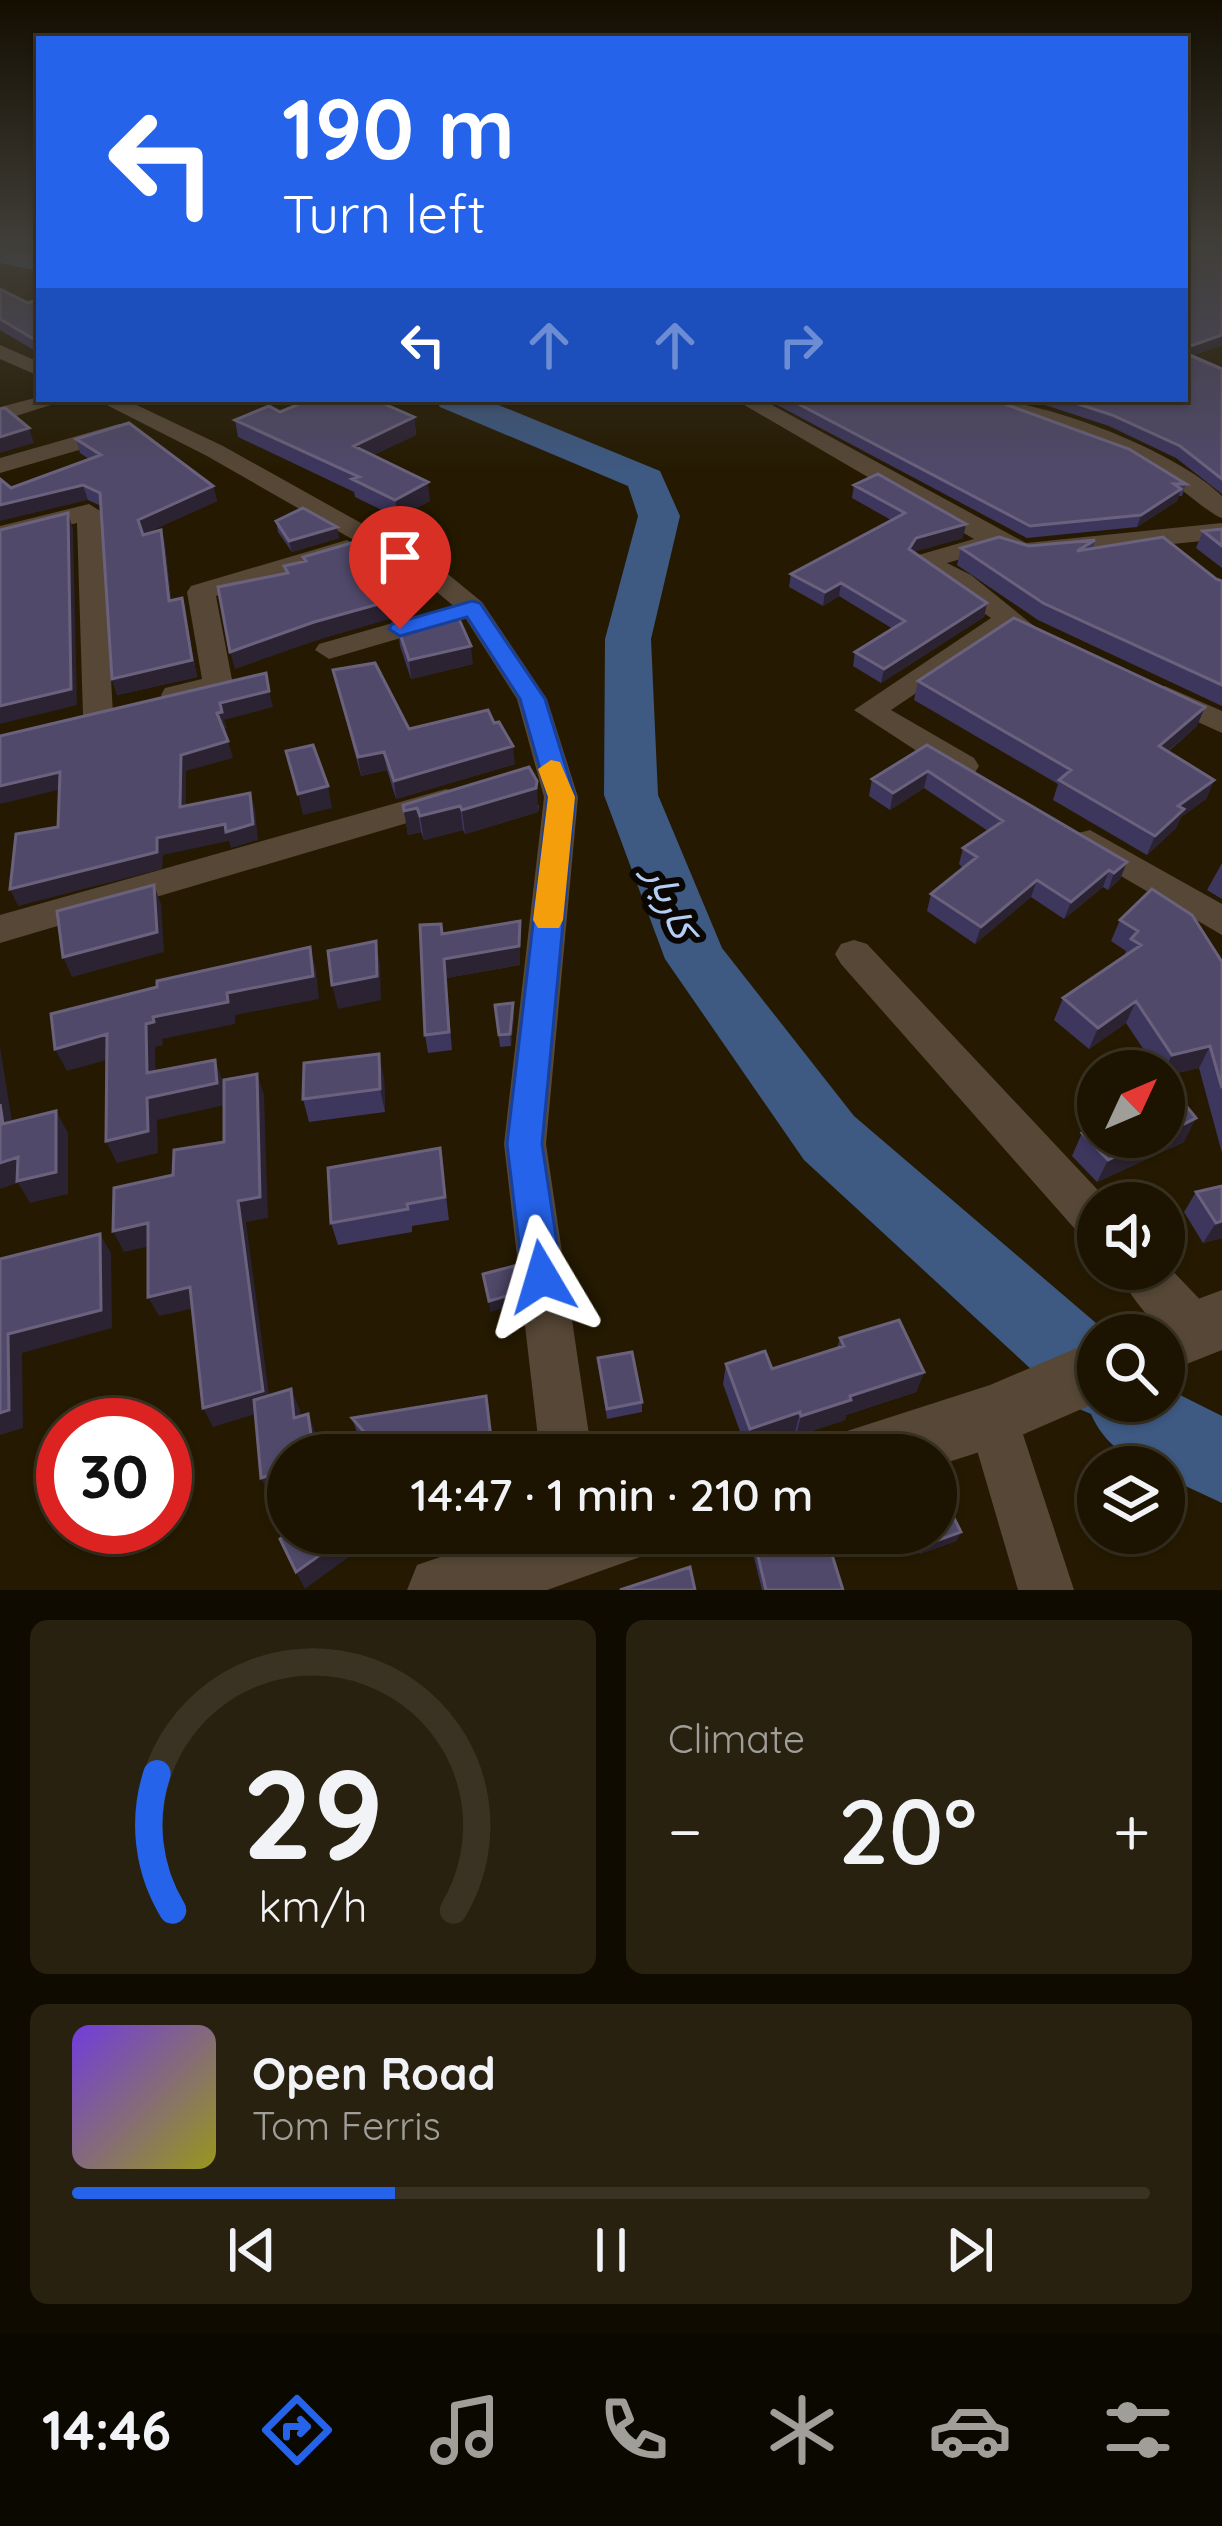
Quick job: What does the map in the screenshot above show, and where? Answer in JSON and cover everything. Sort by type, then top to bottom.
[{"type":"street","points":[[0,414],[47,402]]},
{"type":"street","points":[[113,402],[153,419],[429,572],[472,608],[532,699],[540,772],[561,797],[525,1144],[563,1434]]},
{"type":"street","points":[[750,402],[997,542],[1024,550],[1222,531]]},
{"type":"street","points":[[997,402],[1037,421],[1096,436],[1200,483],[1222,510]]},
{"type":"street","points":[[0,466],[153,419]]},
{"type":"street","points":[[0,534],[89,512],[108,712],[218,685],[200,592],[375,540]]},
{"type":"street","points":[[1157,535],[1190,561]]},
{"type":"street","points":[[997,542],[924,562],[961,581],[1007,620],[1045,639]]},
{"type":"street","points":[[328,650],[472,608]]},
{"type":"street","points":[[987,781],[869,710],[1007,620]]},
{"type":"street","points":[[1143,685],[1222,723]]},
{"type":"street","points":[[0,929],[167,885],[483,789]]},
{"type":"street","points":[[1065,827],[1222,921]]},
{"type":"street","points":[[854,954],[1077,1199]]},
{"type":"street","points":[[1159,1290],[1194,1330]]},
{"type":"street","points":[[933,1434],[1002,1412],[1077,1379]]},
{"type":"street","points":[[1002,1412],[1046,1590]]},
{"type":"street","points":[[442,1590],[543,1554]]},
{"type":"building","points":[[2,320],[36,320],[36,340]]},
{"type":"building","points":[[1188,320],[1222,320],[1222,335],[1188,347]]},
{"type":"building","points":[[1188,354],[1222,369],[1222,479],[1180,446],[1072,402],[1188,402]]},
{"type":"building","points":[[304,402],[380,402],[414,417],[354,446],[428,482],[395,500],[352,479],[359,477],[235,420],[269,406],[280,412]]},
{"type":"building","points":[[795,402],[999,402],[1129,449],[1186,484],[1174,484],[1181,489],[1141,515],[1030,526]]},
{"type":"building","points":[[0,409],[29,428],[0,437]]},
{"type":"building","points":[[129,423],[213,486],[138,520],[143,535],[161,530],[169,601],[182,598],[192,660],[112,679],[100,493],[83,485],[0,505],[0,479],[11,488],[101,455],[76,439]]},
{"type":"building","points":[[878,474],[966,524],[916,538],[909,549],[987,603],[884,669],[855,652],[905,621],[841,583],[825,592],[791,574],[905,513],[854,485]]},
{"type":"building","points":[[303,508],[337,527],[289,541],[276,521]]},
{"type":"building","points":[[68,513],[71,689],[0,706],[0,530]]},
{"type":"building","points":[[1222,529],[1222,546],[1203,531]]},
{"type":"building","points":[[999,537],[1029,546],[1095,540],[1077,551],[1163,537],[1222,581],[1222,685],[1043,603],[961,548]]},
{"type":"building","points":[[365,539],[415,594],[230,652],[218,587],[288,573],[284,566],[306,561],[303,557]]},
{"type":"building","points":[[454,608],[471,646],[409,660],[398,628]]},
{"type":"building","points":[[1014,618],[1205,707],[1159,746],[1214,780],[1178,806],[1184,809],[1155,836],[1059,780],[1071,770],[918,681]]},
{"type":"building","points":[[375,663],[409,729],[488,710],[513,746],[394,781],[384,752],[358,757],[333,670]]},
{"type":"building","points":[[266,673],[269,691],[220,703],[222,712],[217,713],[228,741],[181,755],[180,807],[250,793],[253,824],[226,832],[225,824],[157,838],[157,852],[10,889],[16,834],[58,827],[60,772],[0,786],[0,736]]},
{"type":"building","points":[[313,745],[328,786],[298,794],[286,751]]},
{"type":"building","points":[[927,745],[1127,862],[1114,873],[1109,870],[1071,902],[1037,880],[981,927],[931,894],[977,857],[963,848],[1003,821],[928,771],[893,793],[872,779]]},
{"type":"building","points":[[529,767],[536,788],[462,810],[460,806],[420,816],[417,808],[404,811],[403,805]]},
{"type":"building","points":[[154,885],[157,932],[63,957],[57,911]]},
{"type":"building","points":[[1152,889],[1192,915],[1222,962],[1222,1088],[1210,1046],[1169,1050],[1136,1001],[1098,1028],[1063,998],[1141,945],[1131,939],[1138,931],[1120,920]]},
{"type":"building","points":[[520,921],[519,946],[444,959],[449,1032],[425,1035],[420,925],[441,924],[442,934]]},
{"type":"building","points":[[376,941],[377,976],[332,985],[328,951]]},
{"type":"building","points":[[310,947],[313,976],[227,993],[228,1002],[153,1017],[154,1022],[146,1024],[147,1073],[215,1060],[217,1083],[147,1098],[148,1131],[106,1141],[107,1034],[55,1049],[51,1014],[157,987],[157,981]]},
{"type":"building","points":[[513,1003],[510,1034],[499,1035],[495,1005]]},
{"type":"building","points":[[379,1054],[380,1089],[303,1099],[304,1063]]},
{"type":"building","points":[[257,1074],[260,1197],[238,1201],[263,1391],[203,1408],[190,1287],[148,1297],[148,1223],[113,1231],[114,1188],[173,1175],[174,1150],[224,1142],[224,1080]]},
{"type":"building","points":[[0,1104],[3,1124],[56,1111],[56,1172],[17,1181],[18,1157],[0,1163]]},
{"type":"building","points":[[1185,1104],[1196,1118],[1185,1124]]},
{"type":"building","points":[[440,1148],[445,1197],[331,1223],[328,1168]]},
{"type":"building","points":[[1222,1186],[1222,1221],[1216,1223],[1196,1192]]},
{"type":"building","points":[[100,1234],[101,1310],[8,1334],[9,1410],[0,1413],[0,1259]]},
{"type":"building","points":[[514,1266],[517,1293],[489,1301],[483,1274]]},
{"type":"building","points":[[899,1320],[924,1372],[850,1396],[851,1400],[750,1429],[726,1364],[765,1351],[772,1369],[844,1346],[840,1338]]},
{"type":"building","points":[[632,1352],[642,1402],[607,1409],[598,1358]]},
{"type":"building","points":[[291,1389],[294,1418],[308,1414],[311,1434],[267,1434],[267,1476],[261,1478],[254,1400]]},
{"type":"building","points":[[486,1396],[491,1434],[366,1434],[352,1418]]},
{"type":"building","points":[[287,1554],[321,1554],[296,1572]]},
{"type":"building","points":[[757,1554],[832,1554],[843,1590],[766,1590]]},
{"type":"building","points":[[690,1567],[695,1590],[620,1590]]},
{"type":"waterway","name":"کاربار","points":[[460,402],[646,479],[659,516],[628,639],[631,795],[696,959],[829,1138],[1077,1358]]},
{"type":"waterway","name":"کاربار","points":[[1150,1422],[1222,1461]]},
{"type":"slow traffic","points":[[548,920],[561,797],[551,769]]},
{"type":"route","points":[[400,629],[472,608],[532,699],[561,797],[525,1144],[542,1277]]}]
